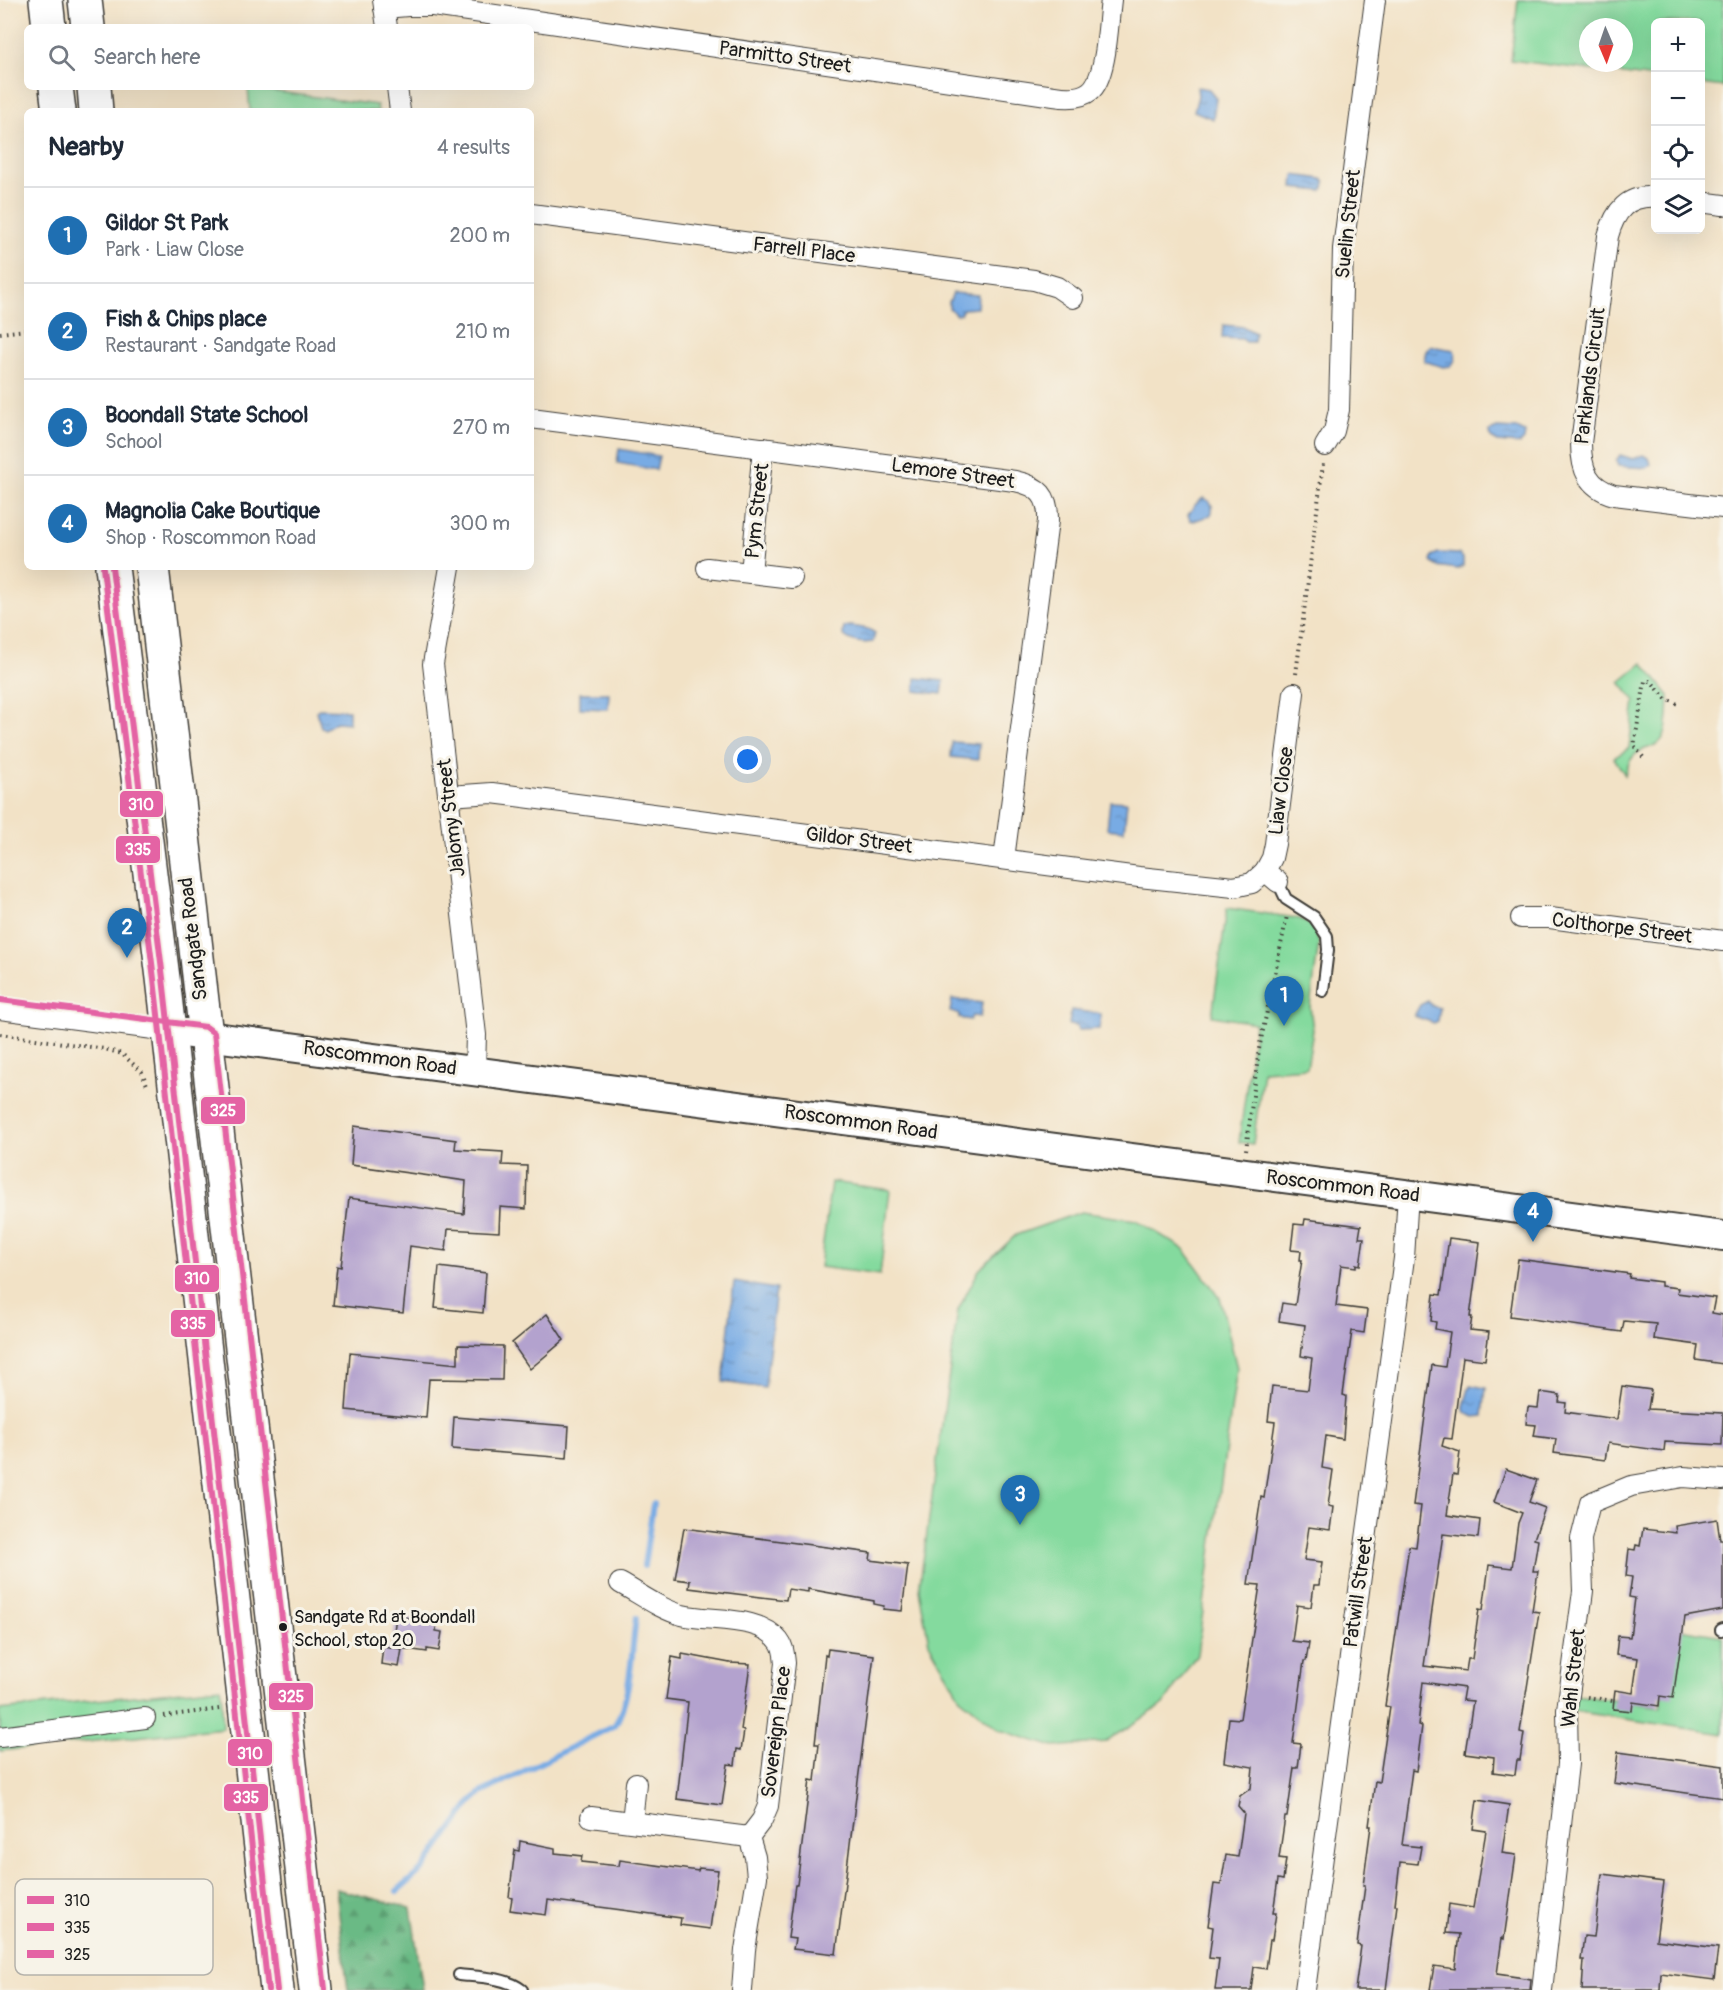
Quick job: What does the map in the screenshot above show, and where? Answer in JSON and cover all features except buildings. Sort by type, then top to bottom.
[{"type":"highway","points":[[46,0],[49,24]]},
{"type":"highway","points":[[85,0],[88,24]]},
{"type":"highway","points":[[56,90],[59,108]]},
{"type":"highway","points":[[94,90],[96,108]]},
{"type":"highway","name":"Sandgate Road","points":[[112,570],[169,1031],[277,1990]]},
{"type":"highway","name":"Sandgate Road","points":[[152,570],[316,1990]]},
{"type":"street","name":"Parmitto Street","points":[[385,12],[408,6],[433,6],[1063,98],[1082,96],[1092,90],[1096,84],[1102,66],[1111,0]]},
{"type":"street","name":"Suelin Street","points":[[1324,446],[1334,431],[1339,410],[1343,249],[1375,0]]},
{"type":"street","points":[[397,90],[400,108]]},
{"type":"street","name":"Parklands Circuit","points":[[1651,197],[1641,197],[1622,207],[1616,214],[1608,236],[1581,457],[1590,479],[1602,491],[1614,495],[1723,508]]},
{"type":"street","points":[[1705,203],[1723,205]]},
{"type":"street","name":"Farrell Place","points":[[534,214],[1034,280],[1058,286],[1073,298]]},
{"type":"street","name":"Lemore Street","points":[[534,418],[1015,481],[1037,489],[1045,500],[1048,521],[1004,859]]},
{"type":"street","name":"Pym Street","points":[[751,573],[763,448]]},
{"type":"street","name":"Pym Street","points":[[707,568],[792,578]]},
{"type":"street","name":"Jalomy Street","points":[[449,570],[433,664],[476,1035],[475,1070]]},
{"type":"street","name":"Liaw Close","points":[[1271,876],[1294,693]]},
{"type":"street","name":"Gildor Street","points":[[449,796],[492,793],[1139,877],[1234,887],[1271,876]]},
{"type":"street","name":"Colthorpe Street","points":[[1521,918],[1550,918],[1723,941]]},
{"type":"street","name":"Roscommon Road","points":[[0,1009],[1723,1236]]},
{"type":"street","name":"Patwill Street","points":[[1305,1990],[1404,1258],[1408,1194]]},
{"type":"street","name":"Wahl Street","points":[[1542,1990],[1569,1764],[1567,1710],[1583,1591],[1581,1539],[1590,1503],[1631,1486],[1683,1477],[1723,1480]]},
{"type":"street","name":"Sovereign Place","points":[[620,1583],[667,1610],[683,1615],[755,1625],[770,1632],[784,1650],[785,1663],[768,1806],[762,1820],[749,1837]]},
{"type":"street","points":[[0,1737],[145,1718]]},
{"type":"street","points":[[632,1822],[636,1783]]},
{"type":"street","points":[[591,1817],[749,1837],[755,1857],[757,1877],[745,1950],[742,1990]]},
{"type":"lane","points":[[1271,876],[1284,896],[1292,904],[1314,917],[1327,936],[1328,950],[1323,991]]},
{"type":"lane","points":[[459,1975],[490,1979],[516,1986],[522,1990]]},
{"type":"path","points":[[0,333],[24,330]]},
{"type":"path","points":[[1294,693],[1324,446]]},
{"type":"path","points":[[1643,757],[1635,746],[1646,681],[1652,681],[1666,699],[1678,705]]},
{"type":"path","points":[[1246,1151],[1259,1049],[1286,916],[1292,904]]},
{"type":"path","points":[[0,1034],[105,1049],[122,1054],[142,1072],[150,1091]]},
{"type":"path","points":[[1569,1694],[1613,1701]]},
{"type":"path","points":[[145,1718],[223,1708]]},
{"type":"green space","points":[[1518,0],[1723,0],[1723,87],[1705,85],[1705,18],[1651,18],[1651,78],[1607,72],[1633,72],[1633,18],[1579,18],[1579,68],[1511,60]]},
{"type":"green space","points":[[248,90],[377,105],[378,108],[250,108]]},
{"type":"green space","points":[[1643,663],[1669,696],[1667,723],[1665,734],[1659,743],[1638,752],[1629,764],[1625,775],[1614,758],[1629,748],[1635,701],[1620,682]]},
{"type":"green space","points":[[1227,908],[1303,920],[1315,929],[1319,943],[1310,1006],[1313,1030],[1307,1068],[1263,1071],[1253,1144],[1239,1142],[1255,1023],[1212,1016]]},
{"type":"green space","points":[[831,1182],[890,1190],[880,1275],[820,1267]]},
{"type":"green space","points":[[1081,1212],[1136,1220],[1184,1249],[1220,1298],[1237,1368],[1197,1654],[1164,1704],[1106,1742],[1054,1747],[1000,1730],[960,1698],[929,1643],[919,1590],[958,1310],[979,1270],[1016,1235]]},
{"type":"green space","points":[[1673,1628],[1723,1636],[1723,1734],[1567,1710],[1569,1694],[1661,1707]]},
{"type":"green space","points":[[221,1687],[223,1728],[0,1751],[0,1710]]},
{"type":"green space","points":[[336,1889],[411,1908],[423,1990],[348,1990]]},
{"type":"water","points":[[1197,87],[1209,89],[1216,98],[1213,119],[1194,111],[1198,96]]},
{"type":"water","points":[[1294,175],[1322,179],[1325,182],[1324,188],[1321,191],[1293,188]]},
{"type":"water","points":[[953,293],[978,295],[977,308],[963,309],[960,314],[956,315],[949,308]]},
{"type":"water","points":[[1223,325],[1244,327],[1255,333],[1254,342],[1222,338]]},
{"type":"water","points":[[1430,346],[1454,350],[1456,356],[1453,364],[1443,367],[1424,361],[1426,350]]},
{"type":"water","points":[[1497,428],[1517,429],[1525,433],[1524,440],[1520,444],[1498,442],[1491,438],[1490,431]]},
{"type":"water","points":[[619,449],[659,456],[656,470],[617,463]]},
{"type":"water","points":[[1620,455],[1633,459],[1644,455],[1649,458],[1651,464],[1647,468],[1618,466],[1616,461]]},
{"type":"water","points":[[1203,498],[1212,505],[1211,515],[1194,521],[1190,520],[1188,515]]},
{"type":"water","points":[[1438,553],[1459,554],[1463,558],[1463,566],[1458,569],[1436,566],[1431,562],[1432,556]]},
{"type":"water","points":[[844,627],[868,629],[875,633],[873,642],[857,642],[843,635]]},
{"type":"water","points":[[916,678],[944,681],[942,694],[915,691]]},
{"type":"water","points":[[580,693],[609,693],[608,709],[580,708]]},
{"type":"water","points":[[319,709],[349,710],[349,723],[336,722],[325,729],[321,727],[316,711]]},
{"type":"water","points":[[952,742],[979,744],[978,760],[951,757]]},
{"type":"water","points":[[1110,801],[1127,802],[1124,831],[1107,829]]},
{"type":"water","points":[[952,999],[982,1003],[980,1017],[972,1016],[970,1020],[959,1018],[959,1014],[950,1012]]},
{"type":"water","points":[[1428,1001],[1432,1006],[1440,1008],[1438,1021],[1434,1023],[1414,1016],[1420,1005]]},
{"type":"water","points":[[1071,1010],[1101,1014],[1099,1029],[1079,1030],[1077,1026],[1069,1025]]},
{"type":"water","points":[[734,1282],[776,1289],[765,1388],[723,1382]]},
{"type":"water","points":[[1470,1385],[1486,1388],[1483,1416],[1474,1417],[1466,1413],[1464,1406]]},
{"type":"waterway","points":[[644,1566],[653,1504]]},
{"type":"waterway","points":[[397,1891],[423,1869],[472,1801],[481,1793],[615,1725],[628,1687],[636,1618]]},
{"type":"transit line","name":"335","points":[[103,570],[154,979],[268,1990]]},
{"type":"transit line","name":"310","points":[[112,570],[163,978],[277,1990]]},
{"type":"transit line","name":"325","points":[[1,1000],[206,1027],[214,1033],[325,1989]]},
{"type":"place","name":"Fish & Chips place","points":[[127,958]]},
{"type":"place","name":"Gildor St Park","points":[[1284,1026]]},
{"type":"place","name":"Magnolia Cake Boutique","points":[[1533,1242]]},
{"type":"place","name":"Boondall State School","points":[[1020,1525]]},
{"type":"place","name":"Sandgate Rd at Boondall School, stop 20","points":[[283,1627]]}]
